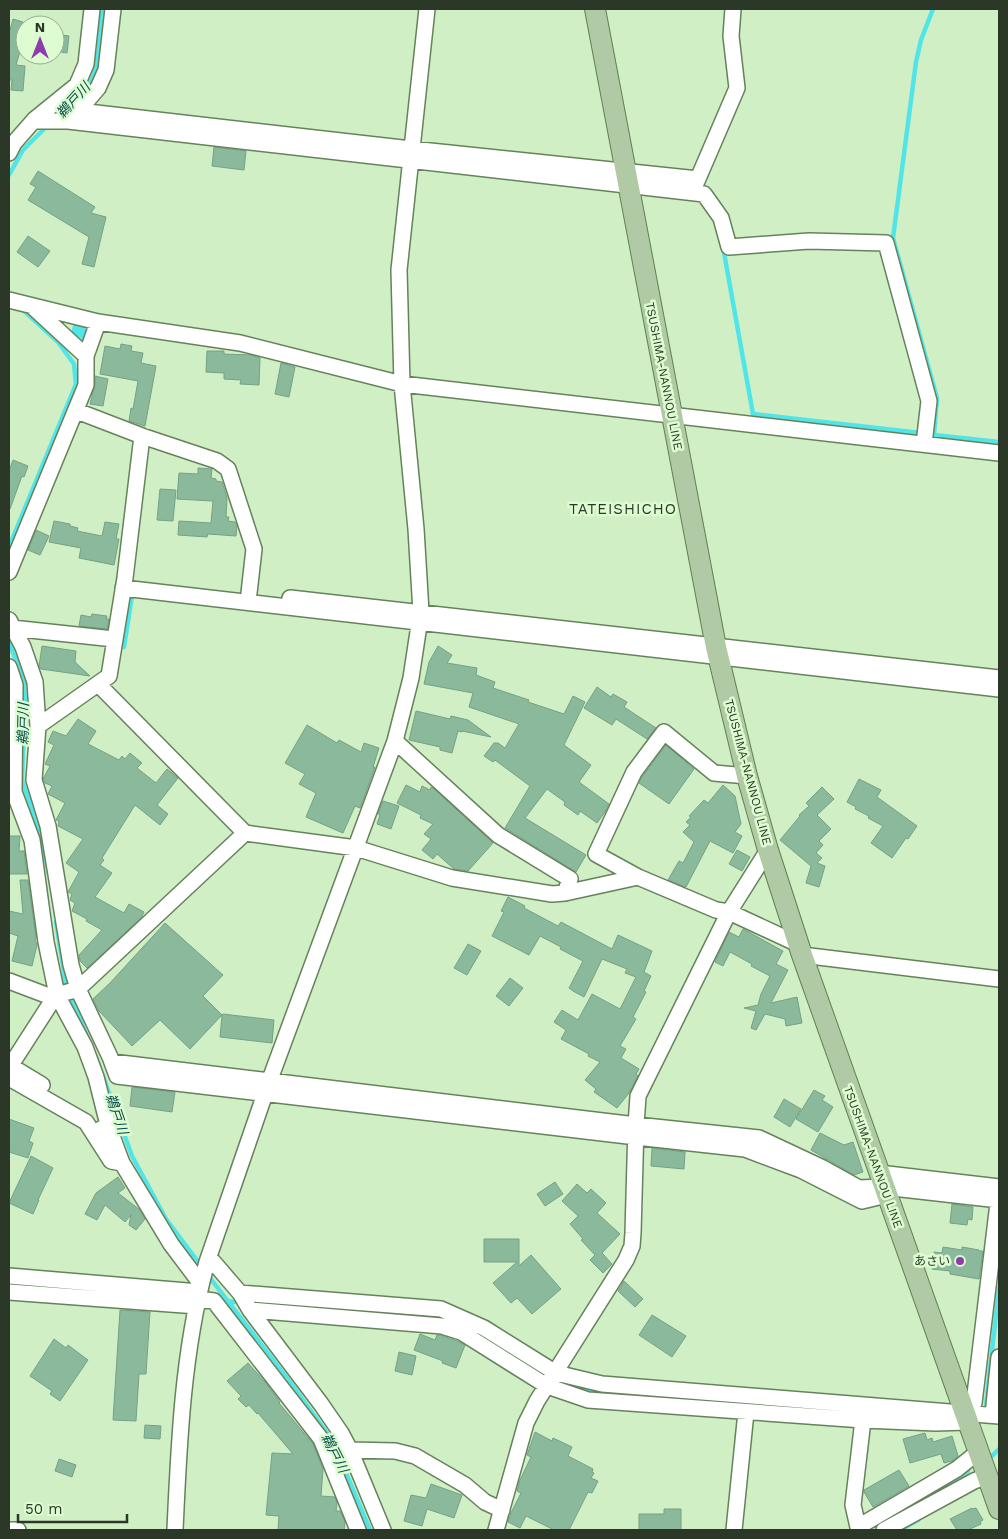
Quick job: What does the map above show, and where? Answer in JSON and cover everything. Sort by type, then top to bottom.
[{"type":"main road","name":"TSUSHIMA-NANNOU LINE","points":[[595,9],[717,652],[747,776],[768,850],[800,949],[999,1510]]},
{"type":"street","points":[[9,153],[14,143],[37,120],[77,85],[86,64],[92,9]]},
{"type":"street","points":[[69,118],[98,88],[106,70],[113,9]]},
{"type":"street","points":[[175,1530],[179,1446],[186,1376],[199,1292],[208,1259],[267,1087],[396,741],[411,678],[420,618],[416,528],[402,384],[399,270],[427,9]]},
{"type":"street","points":[[695,186],[736,88],[731,36],[733,9]]},
{"type":"street","points":[[37,120],[69,118],[695,186],[704,194],[721,218],[729,247],[809,241],[886,243],[929,401],[924,444]]},
{"type":"street","points":[[21,303],[98,322],[240,343],[402,384],[999,453]]},
{"type":"street","points":[[21,303],[86,356]]},
{"type":"street","points":[[9,572],[77,411],[86,385],[86,356],[98,322]]},
{"type":"street","points":[[77,411],[142,436],[218,461],[228,469],[254,548],[249,593]]},
{"type":"street","points":[[38,726],[109,676],[124,583],[142,436]]},
{"type":"street","points":[[124,583],[249,593],[420,618]]},
{"type":"street","points":[[124,583],[717,652],[999,689]]},
{"type":"street","points":[[10,624],[114,639]]},
{"type":"street","points":[[10,624],[23,648],[36,682],[38,726],[21,787]]},
{"type":"street","points":[[717,652],[999,678]]},
{"type":"street","points":[[9,667],[15,684],[21,787],[32,840],[46,942],[96,1077],[108,1125],[122,1163],[199,1292]]},
{"type":"street","points":[[98,684],[244,833],[356,848],[452,878],[552,894],[638,877]]},
{"type":"street","points":[[747,776],[714,773],[664,732],[634,772],[596,854],[638,877],[716,910],[729,912],[800,949],[999,979]]},
{"type":"street","points":[[396,741],[498,835],[570,879],[565,892]]},
{"type":"street","points":[[21,787],[48,826],[71,964],[65,993]]},
{"type":"street","points":[[9,1069],[65,993],[244,833]]},
{"type":"street","points":[[500,1528],[502,1510],[526,1423],[537,1401],[626,1260],[632,1246],[638,1096],[729,912],[768,850]]},
{"type":"street","points":[[9,981],[65,993],[112,1062],[267,1087],[636,1131],[759,1138],[824,1168],[859,1188],[883,1185],[999,1187]]},
{"type":"street","points":[[9,1069],[108,1125]]},
{"type":"street","points":[[9,1069],[86,1122],[111,1162],[122,1163]]},
{"type":"street","points":[[93,1132],[108,1125]]},
{"type":"street","points":[[883,1185],[999,1200]]},
{"type":"street","points":[[965,1417],[974,1403],[999,1194]]},
{"type":"street","points":[[208,1259],[240,1293],[250,1310],[321,1404],[341,1434],[350,1450],[382,1530]]},
{"type":"street","points":[[9,1276],[199,1292],[214,1301],[321,1440],[358,1530]]},
{"type":"street","points":[[9,1292],[199,1292]]},
{"type":"street","points":[[240,1293],[441,1309],[484,1328],[556,1373],[602,1384],[965,1417]]},
{"type":"street","points":[[250,1310],[442,1326],[461,1332],[547,1386],[588,1400],[863,1420],[936,1423],[965,1417],[996,1415],[999,1357]]},
{"type":"street","points":[[734,1530],[746,1412]]},
{"type":"street","points":[[863,1420],[853,1505],[857,1529],[957,1469],[978,1452]]},
{"type":"street","points":[[350,1450],[395,1451],[415,1456],[465,1485],[485,1502],[502,1510]]},
{"type":"street","points":[[884,1530],[974,1481],[987,1476]]},
{"type":"street","points":[[9,1530],[18,1530]]},
{"type":"water","points":[[74,323],[87,327],[83,340],[71,332]]},
{"type":"building","points":[[13,19],[15,20],[15,65],[25,66],[23,91],[11,90],[12,80],[9,80],[9,34]]},
{"type":"building","points":[[65,35],[69,36],[67,53],[65,53]]},
{"type":"building","points":[[214,147],[246,151],[244,170],[212,166]]},
{"type":"building","points":[[38,171],[95,207],[91,213],[106,217],[94,267],[82,264],[89,237],[28,200],[36,187],[30,184]]},
{"type":"building","points":[[28,236],[50,251],[38,267],[17,252]]},
{"type":"building","points":[[121,344],[132,346],[131,351],[143,353],[141,363],[156,366],[145,426],[129,421],[138,381],[100,374],[105,346],[120,349]]},
{"type":"building","points":[[207,351],[224,351],[224,354],[251,355],[260,358],[259,385],[240,384],[241,380],[224,379],[224,373],[206,372]]},
{"type":"building","points":[[281,363],[295,367],[289,397],[275,394]]},
{"type":"building","points":[[95,376],[108,379],[103,406],[90,404],[95,385]]},
{"type":"building","points":[[13,460],[28,466],[9,509],[9,471]]},
{"type":"building","points":[[198,468],[212,469],[211,478],[222,482],[227,498],[226,517],[229,517],[228,521],[235,522],[237,526],[236,536],[208,534],[207,537],[178,535],[179,521],[211,523],[213,501],[177,499],[179,473],[198,474]]},
{"type":"building","points":[[160,489],[176,490],[173,521],[157,520]]},
{"type":"building","points":[[54,521],[70,524],[70,526],[78,528],[77,531],[102,536],[105,522],[119,524],[116,539],[119,539],[114,565],[79,558],[81,548],[49,542]]},
{"type":"building","points":[[36,530],[49,536],[40,555],[28,550]]},
{"type":"building","points":[[92,614],[107,616],[106,619],[109,619],[107,629],[79,626],[81,615],[91,617]]},
{"type":"building","points":[[42,646],[76,651],[75,662],[90,676],[41,669],[39,666]]},
{"type":"building","points":[[438,646],[452,655],[447,663],[477,668],[476,675],[495,682],[493,688],[529,700],[528,702],[564,714],[573,696],[585,702],[564,745],[591,765],[579,782],[609,804],[605,812],[597,823],[580,811],[578,815],[564,805],[565,802],[547,789],[525,818],[586,855],[576,872],[505,828],[530,786],[495,760],[493,762],[484,756],[494,743],[498,743],[505,748],[519,724],[469,707],[473,693],[424,684],[429,662]]},
{"type":"building","points":[[597,687],[611,697],[613,694],[627,702],[624,707],[656,728],[647,739],[616,719],[612,725],[584,708]]},
{"type":"building","points":[[416,711],[450,719],[451,716],[468,720],[491,737],[458,731],[452,753],[440,750],[440,747],[409,740]]},
{"type":"building","points":[[78,719],[96,731],[88,744],[119,760],[122,756],[125,759],[130,753],[142,763],[137,768],[156,783],[167,769],[178,778],[157,805],[168,814],[160,825],[135,805],[102,858],[104,860],[100,865],[112,873],[95,897],[124,913],[129,904],[144,912],[141,918],[87,968],[80,961],[79,955],[102,930],[72,911],[75,903],[70,900],[72,894],[68,892],[79,872],[66,863],[83,839],[58,826],[59,821],[56,820],[65,803],[48,794],[52,786],[45,783],[43,779],[50,766],[45,764],[54,745],[48,742],[53,731],[66,736]]},
{"type":"building","points":[[307,725],[337,743],[339,740],[361,752],[364,743],[379,748],[373,767],[375,767],[360,808],[355,806],[343,833],[306,817],[316,793],[299,784],[305,774],[285,763]]},
{"type":"building","points":[[666,745],[694,769],[669,804],[639,783]]},
{"type":"building","points":[[859,779],[881,790],[877,797],[917,826],[892,858],[871,843],[883,826],[868,818],[869,816],[855,809],[856,807],[847,802]]},
{"type":"building","points":[[406,785],[420,792],[422,786],[430,790],[431,787],[433,788],[493,843],[468,871],[454,869],[437,854],[433,859],[422,850],[431,839],[424,834],[433,824],[420,818],[421,815],[397,803]]},
{"type":"building","points":[[723,785],[735,796],[741,824],[735,832],[742,836],[733,853],[710,841],[686,887],[668,880],[679,861],[683,863],[694,842],[683,832],[690,825],[686,822],[691,817],[689,816],[704,800],[708,803]]},
{"type":"building","points":[[822,787],[834,799],[817,815],[831,829],[819,841],[823,845],[816,853],[822,858],[817,863],[825,866],[819,887],[806,883],[811,866],[780,840],[799,815],[809,806],[806,803]]},
{"type":"building","points":[[383,801],[399,806],[391,829],[377,824],[380,815],[378,814]]},
{"type":"building","points":[[9,836],[20,836],[19,851],[24,851],[27,874],[9,874]]},
{"type":"building","points":[[737,850],[750,857],[742,871],[729,864]]},
{"type":"building","points":[[20,880],[28,880],[36,937],[37,945],[32,966],[12,961],[18,936],[9,933],[9,911],[23,914]]},
{"type":"building","points":[[508,897],[558,926],[561,922],[612,949],[618,935],[652,951],[644,972],[651,976],[644,991],[646,992],[633,1017],[636,1019],[620,1046],[626,1049],[621,1058],[639,1069],[636,1074],[638,1076],[629,1093],[617,1108],[594,1092],[596,1089],[585,1080],[600,1062],[561,1039],[566,1030],[554,1022],[562,1010],[578,1020],[592,994],[620,1009],[636,977],[625,973],[627,969],[602,959],[584,997],[573,991],[569,988],[583,961],[540,936],[529,955],[492,936],[504,912],[501,911]]},
{"type":"building","points":[[165,923],[223,975],[203,996],[222,1015],[190,1049],[160,1020],[132,1046],[99,1011],[93,999]]},
{"type":"building","points":[[743,929],[783,951],[776,964],[788,970],[771,1003],[797,997],[802,1023],[786,1026],[785,1019],[765,1014],[756,1030],[751,1028],[756,1011],[744,1008],[758,1005],[770,976],[730,952],[723,966],[715,962],[729,932],[739,937]]},
{"type":"building","points":[[468,944],[481,951],[467,975],[454,968]]},
{"type":"building","points":[[510,978],[523,988],[509,1006],[496,996]]},
{"type":"building","points":[[222,1015],[274,1020],[272,1043],[220,1037]]},
{"type":"building","points":[[132,1087],[175,1092],[172,1112],[130,1106]]},
{"type":"building","points":[[814,1090],[825,1096],[822,1100],[833,1107],[818,1132],[796,1119]]},
{"type":"building","points":[[784,1099],[801,1109],[790,1127],[774,1117]]},
{"type":"building","points":[[9,1119],[34,1128],[29,1141],[33,1143],[28,1158],[9,1152]]},
{"type":"building","points":[[820,1133],[844,1145],[853,1142],[863,1172],[854,1175],[811,1150]]},
{"type":"building","points":[[652,1148],[685,1152],[684,1169],[651,1166]]},
{"type":"building","points":[[31,1156],[53,1168],[33,1214],[9,1203]]},
{"type":"building","points":[[118,1177],[125,1188],[118,1193],[140,1210],[145,1219],[136,1230],[129,1225],[131,1215],[125,1222],[105,1205],[97,1220],[85,1214],[96,1193]]},
{"type":"building","points":[[555,1182],[563,1194],[545,1206],[537,1194]]},
{"type":"building","points":[[577,1184],[587,1193],[591,1189],[606,1203],[597,1213],[620,1234],[602,1253],[612,1264],[603,1273],[590,1260],[595,1255],[570,1224],[578,1216],[562,1201]]},
{"type":"building","points":[[952,1204],[973,1207],[972,1220],[968,1219],[967,1225],[950,1223]]},
{"type":"building","points":[[484,1239],[519,1239],[519,1266],[531,1255],[561,1289],[532,1314],[517,1298],[511,1303],[493,1283],[517,1262],[484,1262]]},
{"type":"building","points":[[943,1247],[962,1250],[962,1247],[983,1251],[979,1279],[950,1274],[950,1271],[932,1269],[934,1252],[942,1253]]},
{"type":"building","points":[[624,1281],[643,1299],[635,1307],[618,1291]]},
{"type":"building","points":[[120,1310],[150,1312],[146,1374],[139,1374],[136,1421],[113,1420]]},
{"type":"building","points":[[652,1315],[686,1336],[672,1357],[639,1335]]},
{"type":"building","points":[[420,1334],[435,1340],[437,1335],[440,1335],[465,1345],[456,1368],[414,1350]]},
{"type":"building","points":[[54,1339],[66,1348],[68,1345],[88,1360],[60,1401],[50,1394],[52,1391],[30,1376]]},
{"type":"building","points":[[399,1352],[416,1356],[412,1375],[395,1371]]},
{"type":"building","points":[[248,1363],[313,1444],[323,1469],[321,1496],[335,1497],[337,1503],[336,1511],[340,1511],[345,1522],[344,1530],[278,1530],[279,1516],[266,1515],[272,1453],[293,1454],[258,1413],[249,1405],[246,1407],[238,1399],[241,1396],[227,1381]]},
{"type":"building","points":[[145,1425],[161,1426],[160,1439],[144,1438]]},
{"type":"building","points":[[535,1432],[552,1441],[553,1438],[572,1447],[568,1456],[593,1469],[592,1472],[594,1473],[591,1478],[598,1481],[592,1493],[588,1492],[569,1530],[554,1530],[526,1516],[520,1528],[508,1522],[521,1493],[517,1491],[531,1457],[527,1455]]},
{"type":"building","points":[[925,1433],[927,1440],[932,1438],[933,1442],[952,1436],[958,1456],[952,1461],[944,1463],[941,1454],[910,1463],[903,1439]]},
{"type":"building","points":[[59,1459],[76,1465],[72,1477],[55,1471]]},
{"type":"building","points":[[899,1470],[909,1486],[873,1507],[864,1490]]},
{"type":"building","points":[[431,1484],[462,1495],[454,1518],[427,1509],[422,1526],[404,1521],[411,1495],[426,1498]]},
{"type":"building","points":[[972,1508],[976,1508],[983,1520],[980,1522],[981,1524],[968,1530],[957,1530],[950,1519]]},
{"type":"building","points":[[664,1509],[681,1509],[681,1530],[639,1530],[639,1514],[664,1514]]},
{"type":"waterway","name":"鵜戸川","points":[[57,117],[80,95],[92,79],[98,56],[102,9]]},
{"type":"waterway","points":[[933,9],[921,40],[916,62],[893,238],[937,398],[934,435],[999,442]]},
{"type":"waterway","name":"鵜戸川","points":[[9,175],[23,150],[47,126]]},
{"type":"waterway","points":[[723,247],[753,414],[921,433]]},
{"type":"waterway","name":"鵜戸川","points":[[9,547],[76,384],[74,364],[58,342],[21,308]]},
{"type":"waterway","points":[[119,647],[124,647],[132,596]]},
{"type":"waterway","name":"鵜戸川","points":[[9,642],[24,682],[22,780],[41,836],[49,874]]},
{"type":"waterway","name":"鵜戸川","points":[[56,922],[66,985],[87,1036]]},
{"type":"waterway","name":"鵜戸川","points":[[96,1057],[132,1156],[166,1219],[202,1267]]},
{"type":"waterway","name":"鵜戸川","points":[[207,1274],[332,1440],[370,1530]]},
{"type":"waterway","points":[[986,1405],[999,1288]]},
{"type":"waterway","name":"鵜戸川","points":[[218,1300],[235,1302]]},
{"type":"waterway","points":[[556,1382],[596,1391],[644,1397]]},
{"type":"waterway","points":[[992,1456],[999,1449]]},
{"type":"waterway","points":[[913,1503],[968,1471]]},
{"type":"waterway","points":[[900,1530],[918,1520]]},
{"type":"place","name":"あさい","points":[[960,1261]]},
{"type":"district","name":"TATEISHICHO","points":[[623,509]]}]
